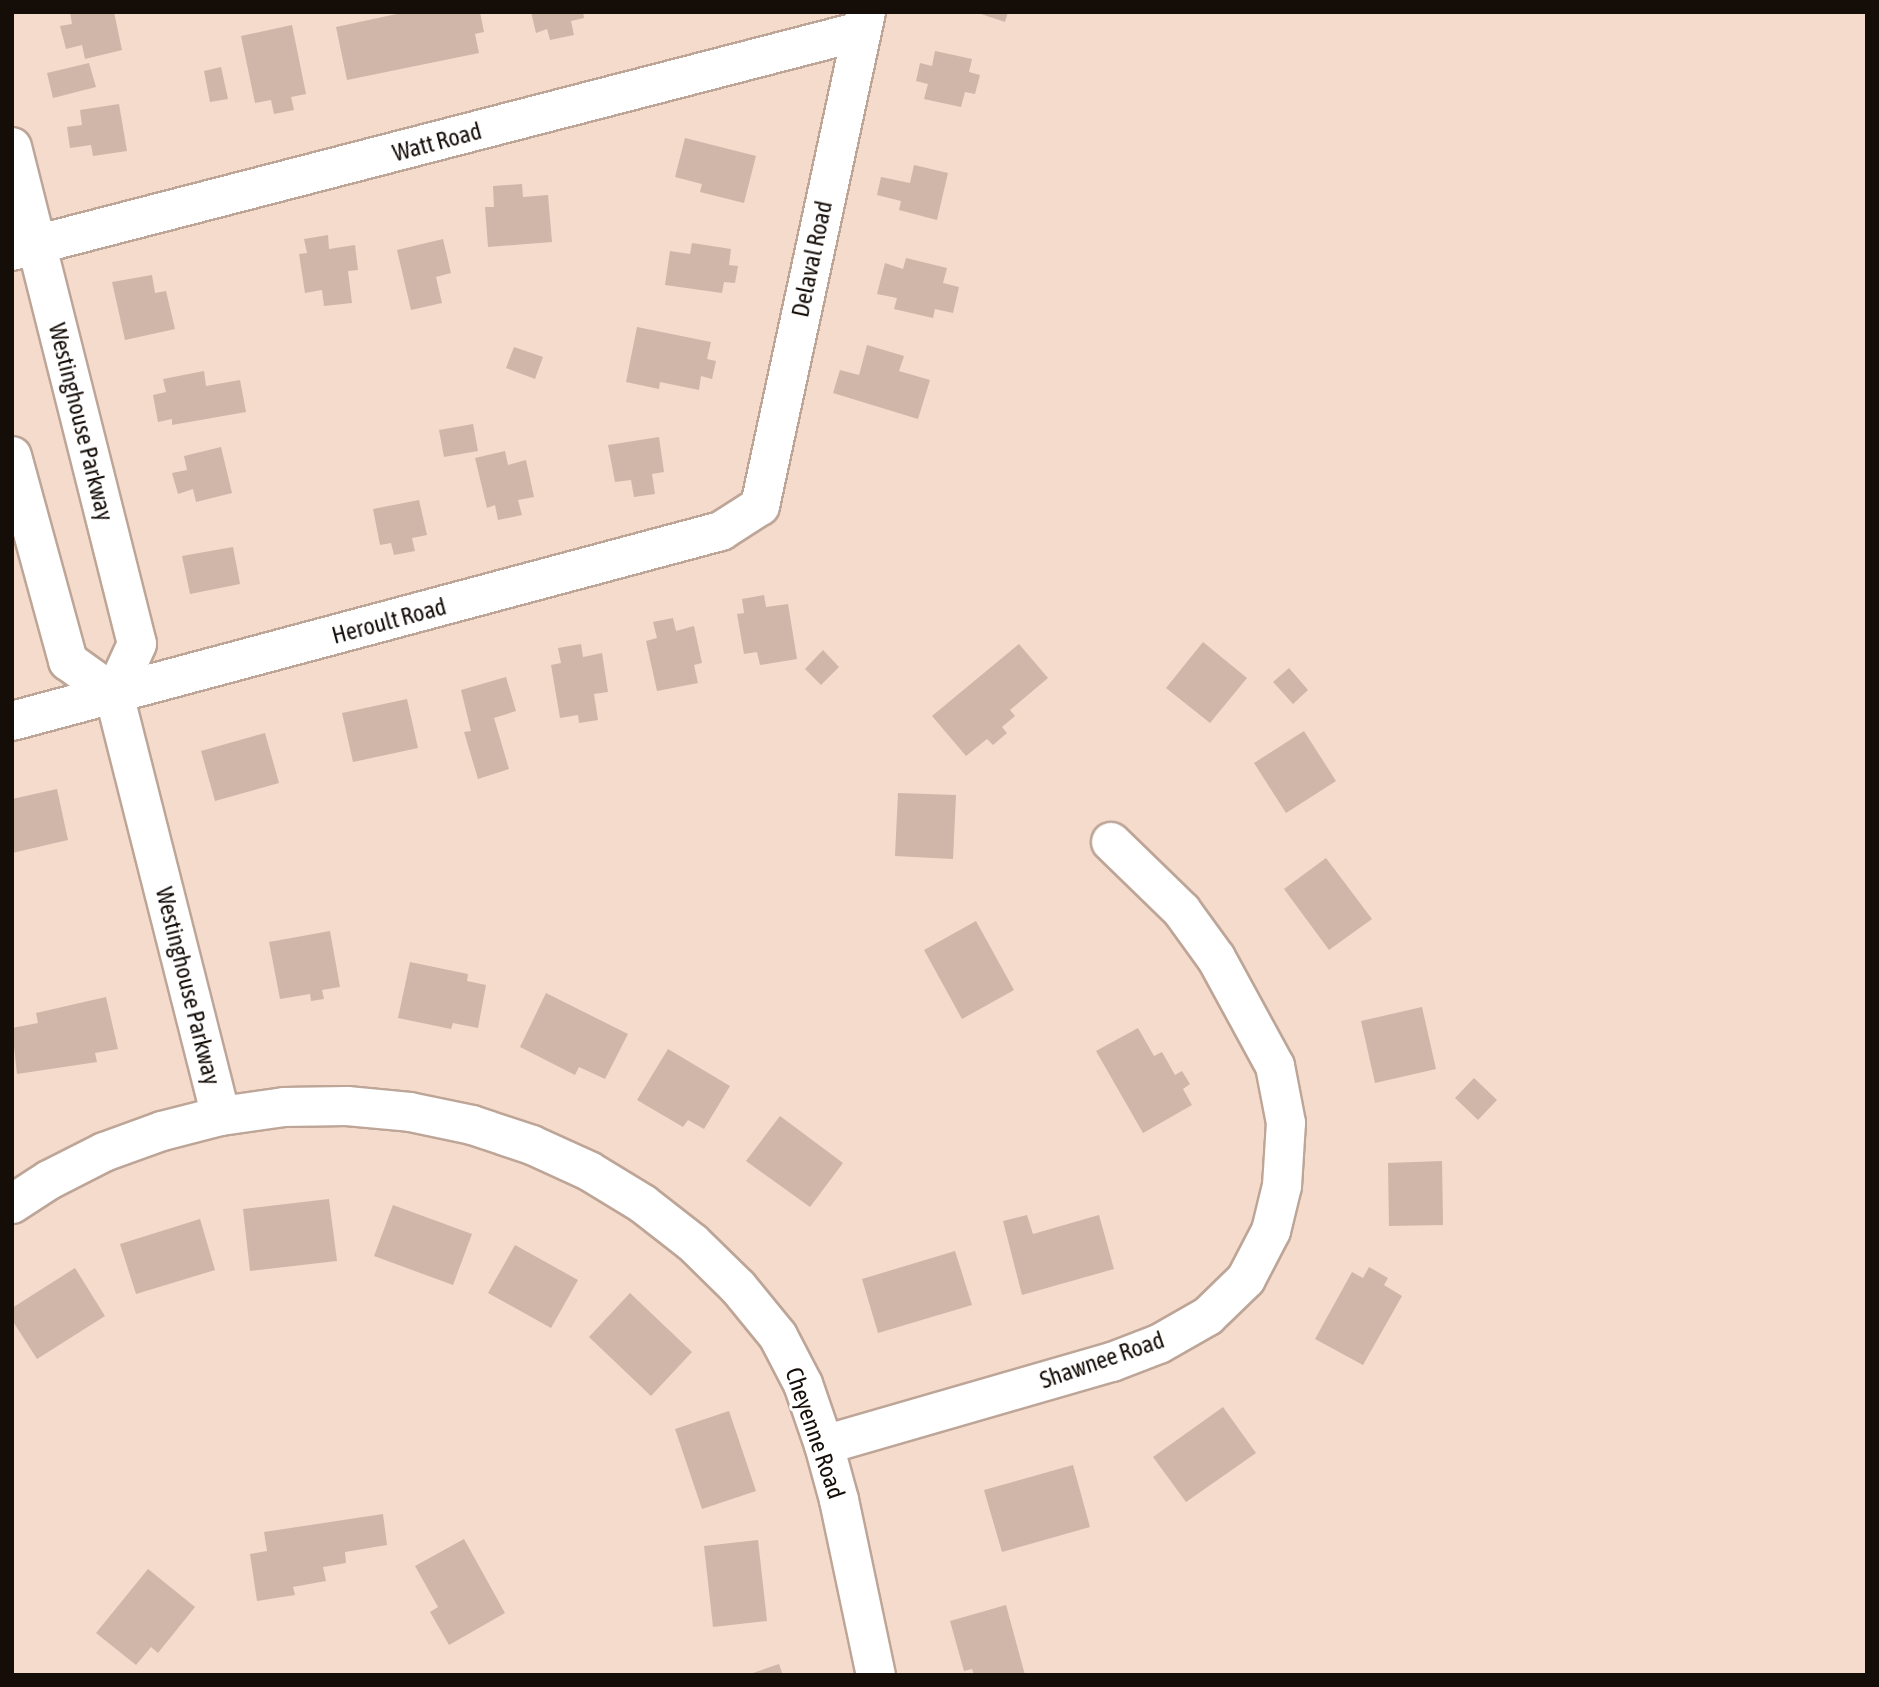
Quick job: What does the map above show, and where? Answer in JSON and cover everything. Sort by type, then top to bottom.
[{"type":"street","name":"Watt Road","points":[[24,248],[863,22]]},
{"type":"street","name":"Delaval Road","points":[[760,506],[863,22]]},
{"type":"street","name":"Westinghouse Parkway","points":[[12,147],[24,248],[137,644],[114,694],[221,1116]]},
{"type":"street","points":[[12,456],[68,661],[114,694]]},
{"type":"street","name":"Heroult Road","points":[[12,721],[722,531],[760,506]]},
{"type":"street","name":"Shawnee Road","points":[[824,1444],[1112,1362],[1159,1344],[1208,1316],[1246,1279],[1270,1231],[1282,1186],[1286,1123],[1275,1066],[1216,958],[1182,911],[1111,842]]},
{"type":"street","name":"Cheyenne Road","points":[[12,1204],[50,1180],[104,1152],[162,1130],[221,1116],[284,1107],[334,1106],[410,1112],[496,1133],[532,1145],[589,1171],[643,1204],[693,1243],[738,1287],[778,1336],[803,1384],[824,1444],[876,1675]]},
{"type":"building","points":[[70,12],[114,12],[122,50],[85,59],[82,45],[66,49],[60,26],[72,24]]},
{"type":"building","points":[[406,12],[480,12],[484,32],[475,34],[479,53],[347,80],[336,27]]},
{"type":"building","points":[[531,12],[583,12],[584,18],[571,21],[574,35],[550,40],[547,29],[536,33]]},
{"type":"building","points":[[975,12],[1008,12],[1005,22]]},
{"type":"building","points":[[292,25],[306,94],[291,97],[294,110],[274,114],[271,100],[255,103],[241,36]]},
{"type":"building","points":[[935,51],[972,59],[969,72],[980,75],[975,94],[965,92],[961,107],[924,99],[928,84],[916,81],[920,63],[932,66]]},
{"type":"building","points":[[89,63],[96,87],[53,98],[47,73]]},
{"type":"building","points":[[221,67],[228,99],[210,102],[204,71]]},
{"type":"building","points":[[119,104],[127,151],[93,156],[91,145],[70,148],[67,127],[82,125],[80,110]]},
{"type":"building","points":[[685,138],[756,156],[744,203],[700,192],[702,184],[675,177]]},
{"type":"building","points":[[914,165],[948,173],[937,220],[899,210],[901,201],[877,195],[881,177],[910,183]]},
{"type":"building","points":[[522,184],[523,197],[548,195],[552,242],[488,247],[485,207],[494,207],[493,186]]},
{"type":"building","points":[[328,235],[329,249],[355,245],[358,270],[348,271],[352,303],[324,306],[322,290],[305,293],[299,254],[307,253],[304,239]]},
{"type":"building","points":[[443,239],[451,273],[436,277],[442,303],[411,310],[397,250]]},
{"type":"building","points":[[692,243],[731,249],[729,265],[738,266],[735,283],[724,282],[722,293],[665,285],[670,251],[690,254]]},
{"type":"building","points":[[906,258],[947,268],[943,283],[959,287],[953,313],[935,309],[933,318],[894,309],[897,298],[877,294],[885,263],[903,269]]},
{"type":"building","points":[[152,275],[155,293],[166,291],[175,329],[125,340],[112,282]]},
{"type":"building","points":[[637,327],[711,342],[707,359],[716,361],[712,379],[701,376],[699,390],[660,382],[659,389],[626,382]]},
{"type":"building","points":[[867,345],[904,356],[899,371],[930,380],[918,419],[833,393],[840,370],[859,375]]},
{"type":"building","points":[[514,347],[543,357],[535,379],[506,368]]},
{"type":"building","points":[[204,371],[206,386],[240,380],[246,412],[172,425],[172,419],[158,422],[153,395],[166,392],[163,379]]},
{"type":"building","points":[[473,424],[478,451],[444,457],[439,430]]},
{"type":"building","points":[[659,437],[664,472],[652,474],[655,494],[634,497],[631,480],[615,482],[608,445]]},
{"type":"building","points":[[221,447],[232,493],[196,502],[193,489],[178,494],[172,473],[187,470],[184,456]]},
{"type":"building","points":[[505,451],[508,465],[526,460],[534,497],[518,500],[522,515],[498,520],[495,505],[487,508],[475,458]]},
{"type":"building","points":[[419,500],[427,535],[412,538],[415,551],[394,555],[391,543],[380,545],[373,509]]},
{"type":"building","points":[[233,547],[240,584],[190,594],[182,556]]},
{"type":"building","points":[[764,595],[766,607],[788,604],[797,659],[760,665],[757,652],[744,654],[737,614],[744,613],[742,599]]},
{"type":"building","points":[[673,618],[676,631],[694,626],[702,663],[694,665],[698,683],[657,691],[646,641],[657,638],[653,622]]},
{"type":"building","points":[[1203,642],[1247,678],[1210,723],[1166,688]]},
{"type":"building","points":[[581,644],[583,657],[602,653],[608,692],[594,694],[598,720],[579,723],[578,715],[560,718],[551,665],[561,663],[558,648]]},
{"type":"building","points":[[1019,644],[1048,678],[1010,710],[1015,716],[1002,727],[1007,733],[993,745],[987,739],[966,756],[932,716]]},
{"type":"building","points":[[823,650],[839,667],[821,685],[805,669]]},
{"type":"building","points":[[1289,668],[1308,690],[1293,704],[1273,682]]},
{"type":"building","points":[[506,677],[516,711],[494,718],[509,769],[478,779],[464,732],[471,731],[461,690]]},
{"type":"building","points":[[407,699],[418,748],[353,762],[342,713]]},
{"type":"building","points":[[1304,731],[1336,781],[1286,813],[1254,763]]},
{"type":"building","points":[[265,733],[279,783],[215,801],[201,751]]},
{"type":"building","points":[[57,789],[68,840],[12,853],[12,799]]},
{"type":"building","points":[[898,793],[956,795],[953,859],[895,856]]},
{"type":"building","points":[[1326,858],[1372,919],[1329,950],[1284,889]]},
{"type":"building","points":[[976,921],[1014,990],[962,1019],[924,950]]},
{"type":"building","points":[[330,931],[340,987],[322,990],[324,999],[311,1001],[310,994],[280,999],[269,942]]},
{"type":"building","points":[[410,962],[468,974],[467,981],[486,985],[478,1028],[453,1023],[451,1029],[398,1018]]},
{"type":"building","points":[[546,993],[628,1034],[605,1079],[579,1067],[575,1075],[520,1047]]},
{"type":"building","points":[[106,997],[118,1049],[95,1053],[97,1062],[17,1074],[12,1028],[38,1023],[36,1013]]},
{"type":"building","points":[[1422,1007],[1436,1069],[1375,1083],[1361,1021]]},
{"type":"building","points":[[1138,1028],[1154,1056],[1162,1052],[1175,1075],[1182,1071],[1190,1084],[1183,1089],[1192,1105],[1143,1133],[1096,1051]]},
{"type":"building","points":[[668,1049],[730,1086],[704,1129],[688,1120],[683,1127],[637,1100]]},
{"type":"building","points":[[1474,1078],[1497,1100],[1478,1120],[1455,1098]]},
{"type":"building","points":[[780,1116],[843,1163],[810,1207],[746,1161]]},
{"type":"building","points":[[1442,1161],[1443,1225],[1389,1226],[1388,1163]]},
{"type":"building","points":[[329,1199],[337,1261],[250,1271],[243,1209]]},
{"type":"building","points":[[393,1205],[472,1234],[453,1285],[374,1256]]},
{"type":"building","points":[[1027,1215],[1033,1234],[1099,1215],[1114,1269],[1022,1295],[1003,1221]]},
{"type":"building","points":[[200,1219],[215,1270],[136,1294],[120,1244]]},
{"type":"building","points":[[515,1245],[578,1280],[551,1328],[488,1293]]},
{"type":"building","points":[[955,1251],[972,1305],[878,1333],[862,1279]]},
{"type":"building","points":[[1369,1267],[1388,1278],[1384,1285],[1402,1296],[1363,1365],[1315,1339],[1352,1272],[1363,1278]]},
{"type":"building","points":[[75,1268],[105,1316],[37,1359],[12,1320],[12,1308]]},
{"type":"building","points":[[630,1293],[692,1352],[651,1396],[589,1337]]},
{"type":"building","points":[[1223,1407],[1256,1453],[1186,1502],[1153,1457]]},
{"type":"building","points":[[729,1411],[756,1491],[702,1509],[675,1429]]},
{"type":"building","points":[[1073,1465],[1090,1527],[1002,1552],[984,1490]]},
{"type":"building","points":[[383,1514],[387,1545],[345,1552],[346,1563],[323,1567],[326,1581],[293,1587],[295,1595],[257,1601],[250,1554],[267,1551],[264,1532]]},
{"type":"building","points":[[464,1539],[505,1613],[449,1645],[430,1612],[438,1607],[415,1566]]},
{"type":"building","points":[[758,1540],[767,1621],[713,1627],[704,1546]]},
{"type":"building","points":[[148,1569],[195,1607],[158,1653],[151,1647],[136,1665],[96,1633]]},
{"type":"building","points":[[1006,1605],[1025,1675],[974,1675],[972,1669],[964,1671],[950,1621]]},
{"type":"building","points":[[779,1664],[783,1675],[750,1675],[750,1674]]}]
